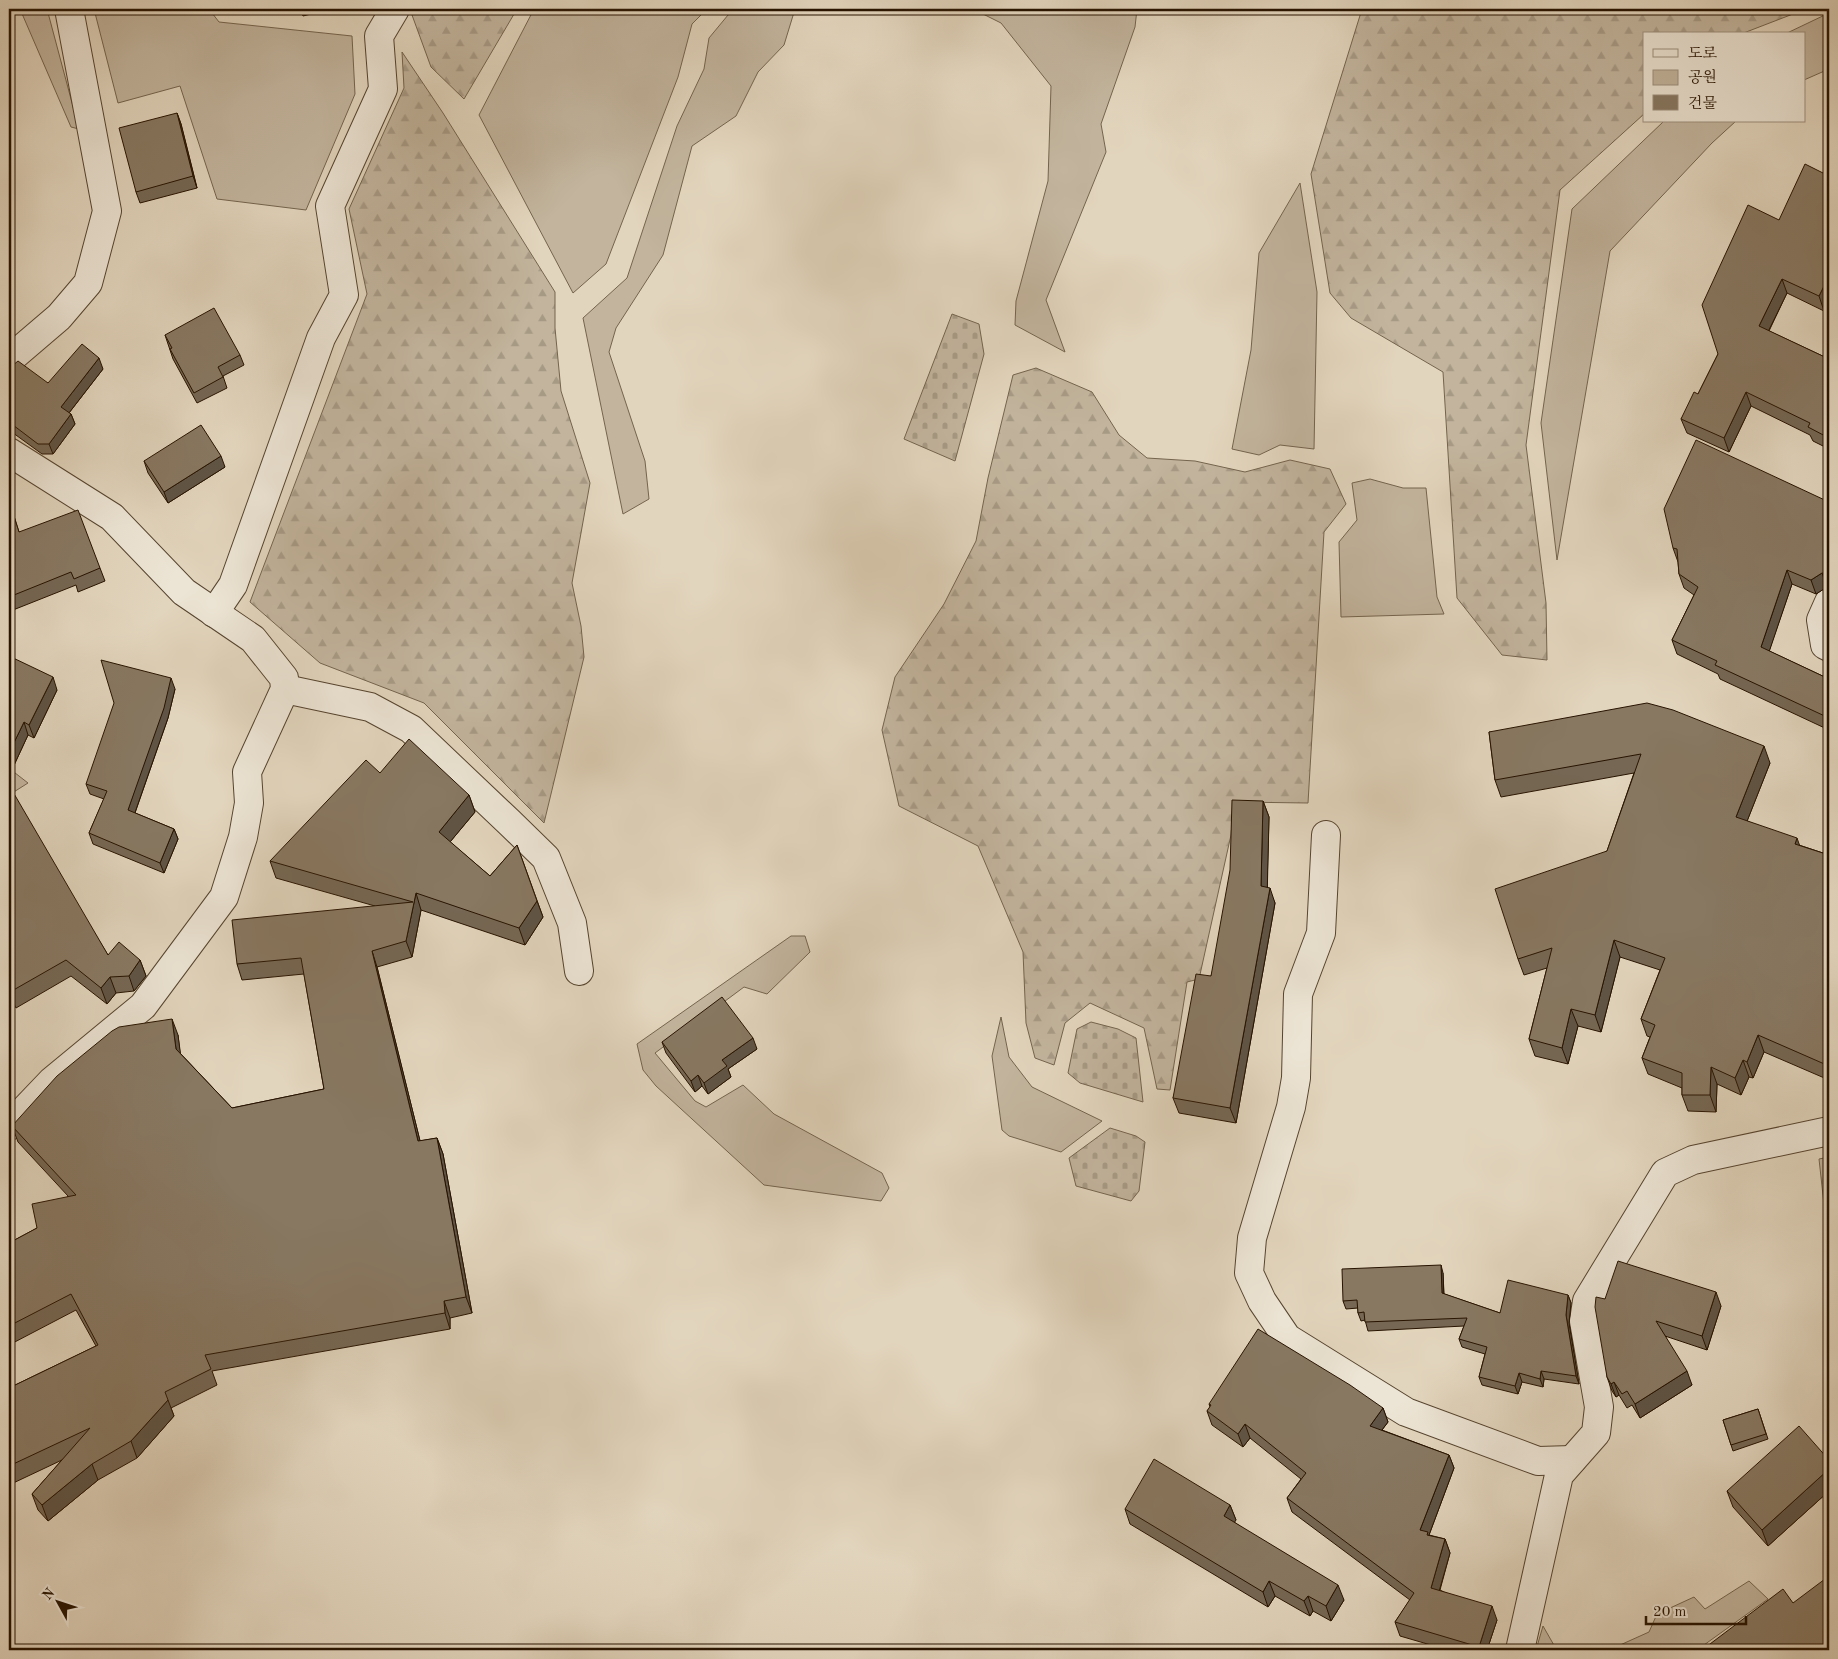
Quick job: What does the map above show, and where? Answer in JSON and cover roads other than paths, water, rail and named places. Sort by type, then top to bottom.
[{"type":"street","points":[[9,363],[11,358],[59,317],[88,283],[107,212],[70,9]]},
{"type":"street","points":[[214,613],[233,586],[321,338],[344,295],[330,206],[383,90],[379,36],[387,14]]},
{"type":"street","points":[[9,452],[112,517],[184,592],[253,639],[284,678],[285,689],[247,772],[249,802],[243,837],[224,897],[144,1006],[52,1081],[9,1126]]},
{"type":"street","points":[[1829,602],[1821,620],[1825,645],[1829,647]]},
{"type":"street","points":[[285,689],[370,707],[411,729],[509,822],[546,858],[572,923],[579,971]]},
{"type":"street","points":[[1326,835],[1321,934],[1298,994],[1296,1078],[1291,1107],[1252,1238],[1249,1273],[1262,1301],[1287,1338],[1406,1412],[1538,1461],[1572,1460]]},
{"type":"street","points":[[1520,1650],[1559,1475],[1596,1433],[1599,1407],[1584,1321],[1587,1300],[1666,1173],[1693,1160],[1829,1131]]}]
